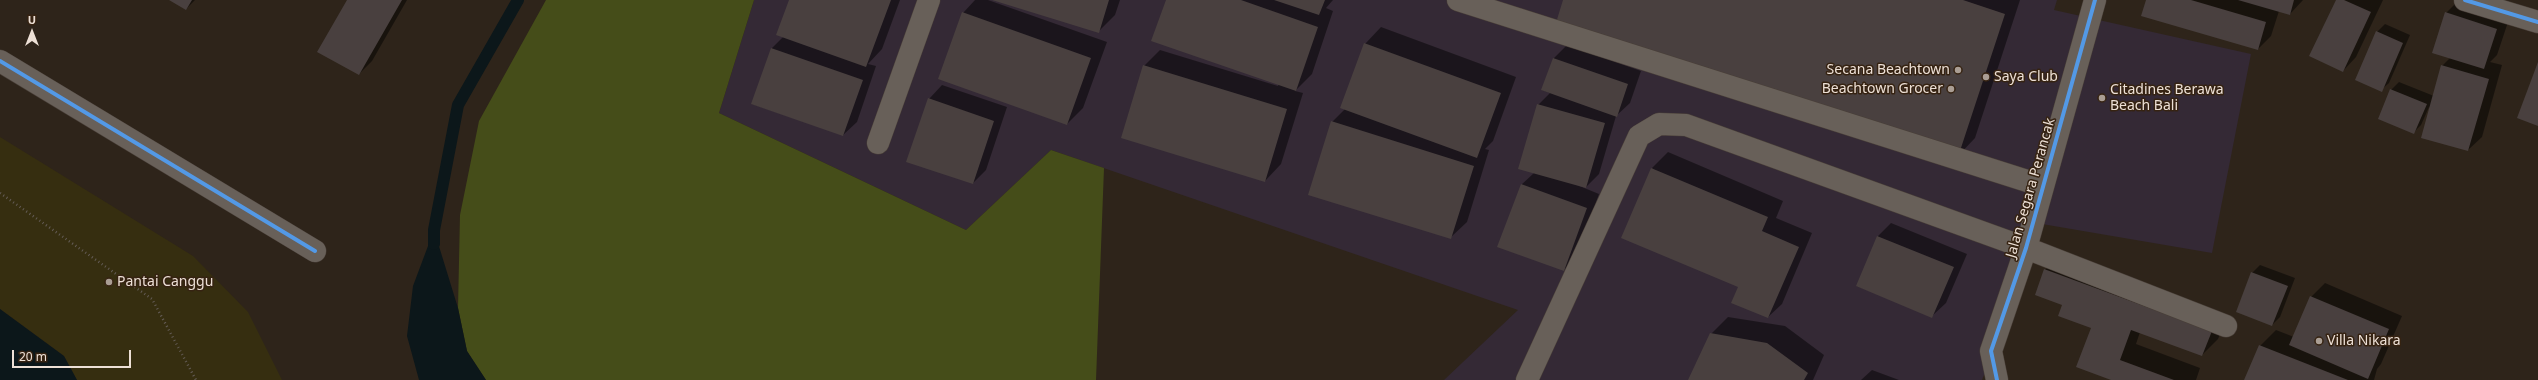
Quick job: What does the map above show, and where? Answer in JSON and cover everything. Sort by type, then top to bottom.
[{"type":"street","points":[[878,143],[929,0]]},
{"type":"street","points":[[1458,0],[2043,186]]},
{"type":"street","name":"Jalan Segara Perancak","points":[[1997,380],[1991,350],[2026,248],[2095,0]]},
{"type":"street","points":[[2465,0],[2538,22]]},
{"type":"street","points":[[0,61],[315,251]]},
{"type":"street","points":[[1527,380],[1639,136],[1659,124],[1686,125],[2026,248],[2226,326]]},
{"type":"path","points":[[0,192],[152,299],[196,380]]},
{"type":"shaded area","points":[[754,0],[2057,0],[2054,10],[2251,54],[2212,253],[2042,224],[1982,380],[1444,380],[1518,310],[1051,150],[966,230],[719,113]]},
{"type":"shaded area","points":[[434,230],[458,308],[467,351],[486,380],[419,380],[407,336],[413,286]]},
{"type":"shaded area","points":[[0,309],[64,356],[77,380],[0,380]]},
{"type":"green space","points":[[546,0],[754,0],[719,113],[966,230],[1051,150],[1104,168],[1096,380],[486,380],[467,351],[458,308],[460,215],[479,121]]},
{"type":"sand","name":"Pantai Canggu","points":[[0,137],[193,256],[248,312],[282,380],[77,380],[64,356],[0,309]]},
{"type":"building","points":[[169,0],[192,0],[186,10]]},
{"type":"building","points":[[347,0],[402,0],[359,75],[317,52]]},
{"type":"building","points":[[789,0],[891,0],[866,67],[776,35]]},
{"type":"building","points":[[992,0],[1109,0],[1099,33]]},
{"type":"building","points":[[1166,0],[1241,0],[1318,27],[1296,91],[1151,41]]},
{"type":"building","points":[[1274,0],[1325,0],[1319,15]]},
{"type":"building","points":[[1563,0],[1963,0],[2005,14],[1958,157],[1555,26]]},
{"type":"building","points":[[2146,0],[2191,0],[2266,22],[2258,50],[2141,16]]},
{"type":"building","points":[[2238,0],[2294,0],[2290,15]]},
{"type":"building","points":[[2336,0],[2344,0],[2371,12],[2343,72],[2309,56]]},
{"type":"building","points":[[962,12],[1091,58],[1067,125],[938,79]]},
{"type":"building","points":[[2445,12],[2497,29],[2484,69],[2432,53]]},
{"type":"building","points":[[2376,31],[2403,43],[2382,92],[2355,80]]},
{"type":"building","points":[[1364,43],[1501,93],[1477,158],[1340,108]]},
{"type":"building","points":[[771,48],[863,80],[843,136],[751,104]]},
{"type":"building","points":[[1553,58],[1628,84],[1617,117],[1541,90]]},
{"type":"building","points":[[2538,62],[2538,126],[2517,118]]},
{"type":"building","points":[[1143,65],[1287,109],[1265,182],[1121,138]]},
{"type":"building","points":[[2441,65],[2489,79],[2468,151],[2421,138]]},
{"type":"building","points":[[2390,89],[2427,104],[2414,134],[2378,119]]},
{"type":"building","points":[[928,98],[994,121],[973,184],[906,162]]},
{"type":"building","points":[[1537,104],[1605,123],[1586,188],[1518,169]]},
{"type":"building","points":[[1331,121],[1474,166],[1451,239],[1308,195]]},
{"type":"building","points":[[1651,168],[1768,217],[1762,231],[1799,247],[1768,318],[1731,303],[1738,287],[1621,238]]},
{"type":"building","points":[[1521,184],[1587,208],[1564,271],[1497,247]]},
{"type":"building","points":[[1877,236],[1954,267],[1932,318],[1856,286]]},
{"type":"building","points":[[2044,269],[2212,331],[2202,356],[2131,330],[2120,360],[2174,380],[2111,380],[2076,367],[2091,328],[2058,316],[2062,305],[2035,295]]},
{"type":"building","points":[[2251,272],[2288,286],[2272,326],[2236,312]]},
{"type":"building","points":[[2310,296],[2389,329],[2368,379],[2289,345]]},
{"type":"building","points":[[1710,333],[1767,343],[1808,373],[1804,380],[1688,380]]},
{"type":"building","points":[[2259,345],[2348,380],[2244,380]]},
{"type":"waterway","points":[[434,244],[434,230],[458,105],[518,0]]},
{"type":"cycle path","points":[[1997,380],[1991,351],[2026,248],[2095,0]]},
{"type":"cycle path","points":[[2465,0],[2538,22]]},
{"type":"cycle path","points":[[0,61],[315,251]]},
{"type":"place","name":"Secana Beachtown","points":[[1958,70]]},
{"type":"place","name":"Saya Club","points":[[1986,77]]},
{"type":"place","name":"Beachtown Grocer","points":[[1951,89]]},
{"type":"place","name":"Citadines Berawa Beach Bali","points":[[2102,98]]},
{"type":"place","name":"Pantai Canggu","points":[[109,282]]},
{"type":"place","name":"Villa Nikara","points":[[2319,341]]}]
